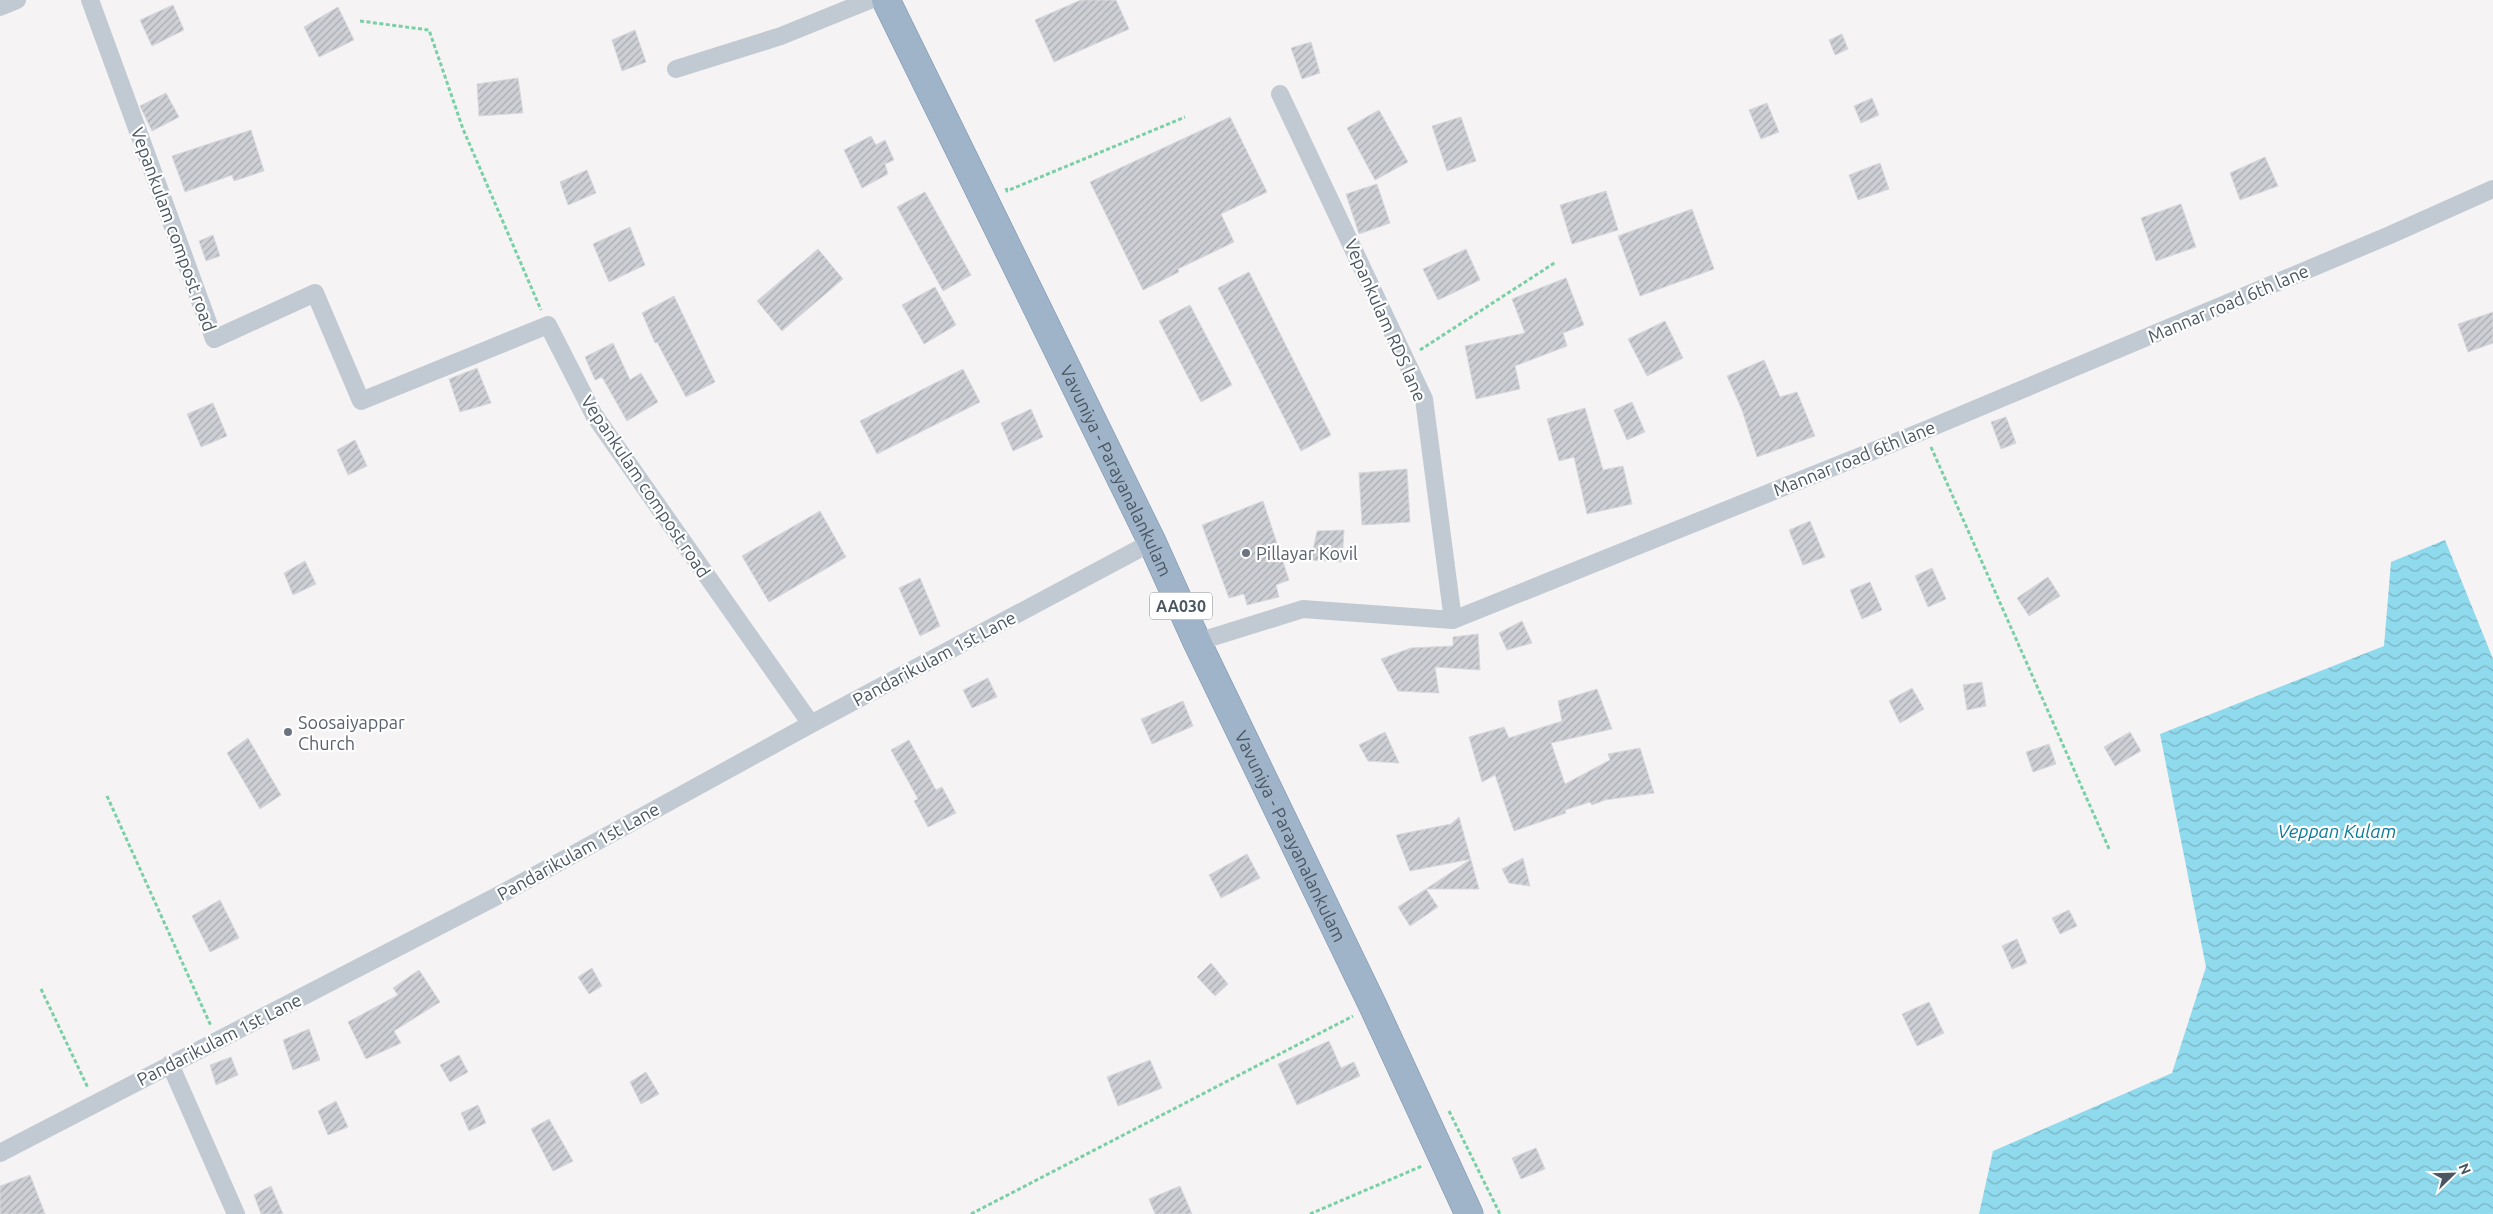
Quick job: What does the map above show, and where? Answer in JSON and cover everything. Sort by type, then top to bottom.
[{"type":"highway","name":"Vavuniya - Parayanalankulam","points":[[886,0],[1152,542],[1197,642],[1374,1006],[1469,1214]]},
{"type":"street","points":[[0,7],[17,0]]},
{"type":"street","name":"Vepankulam compost road","points":[[90,0],[214,339],[316,294],[361,400],[548,325],[594,414],[810,724]]},
{"type":"street","points":[[676,69],[781,36],[870,0]]},
{"type":"street","name":"Vepankulam RDS lane","points":[[1280,94],[1424,399],[1453,620]]},
{"type":"street","name":"Mannar road 6th lane","points":[[1197,642],[1303,609],[1453,620],[1923,431],[2381,239],[2493,189]]},
{"type":"street","name":"Pandarikulam 1st Lane","points":[[0,1153],[503,892],[810,724],[1152,542]]},
{"type":"street","points":[[170,1064],[236,1214]]},
{"type":"path","points":[[360,21],[429,30],[464,128],[548,325]]},
{"type":"path","points":[[1003,182],[1007,191],[1185,117]]},
{"type":"path","points":[[1406,359],[1556,262]]},
{"type":"path","points":[[1923,431],[2110,851]]},
{"type":"path","points":[[107,796],[217,1039]]},
{"type":"path","points":[[41,989],[95,1103]]},
{"type":"path","points":[[971,1214],[1374,1006]]},
{"type":"path","points":[[1310,1214],[1442,1158]]},
{"type":"path","points":[[1484,1180],[1500,1214]]},
{"type":"water","name":"Veppan Kulam","points":[[2445,540],[2493,659],[2493,1214],[1979,1214],[1993,1151],[2172,1073],[2206,967],[2160,734],[2384,646],[2391,562]]},
{"type":"building","points":[[1081,0],[1116,0],[1129,29],[1054,62],[1035,20]]},
{"type":"building","points":[[173,5],[184,30],[152,46],[140,20]]},
{"type":"building","points":[[338,7],[354,40],[319,57],[304,27]]},
{"type":"building","points":[[635,30],[646,62],[622,71],[612,40]]},
{"type":"building","points":[[1842,34],[1848,49],[1835,55],[1829,40]]},
{"type":"building","points":[[1311,42],[1320,73],[1302,79],[1291,48]]},
{"type":"building","points":[[518,78],[523,113],[479,116],[477,84]]},
{"type":"building","points":[[166,93],[179,117],[152,131],[140,106]]},
{"type":"building","points":[[1872,98],[1879,115],[1861,123],[1854,106]]},
{"type":"building","points":[[1767,103],[1779,132],[1761,139],[1749,110]]},
{"type":"building","points":[[1379,110],[1408,162],[1375,180],[1347,128]]},
{"type":"building","points":[[1230,117],[1267,192],[1221,214],[1234,242],[1178,269],[1179,272],[1143,290],[1090,182]]},
{"type":"building","points":[[1461,117],[1476,161],[1447,171],[1432,126]]},
{"type":"building","points":[[251,130],[264,171],[234,181],[232,175],[185,192],[172,156]]},
{"type":"building","points":[[871,136],[876,145],[885,140],[894,160],[885,164],[888,174],[862,188],[844,150]]},
{"type":"building","points":[[2265,157],[2278,186],[2240,200],[2230,173]]},
{"type":"building","points":[[1880,163],[1889,189],[1858,200],[1849,175]]},
{"type":"building","points":[[587,170],[596,193],[568,205],[560,182]]},
{"type":"building","points":[[1377,184],[1390,223],[1359,234],[1346,194]]},
{"type":"building","points":[[1606,191],[1618,230],[1572,244],[1560,205]]},
{"type":"building","points":[[925,192],[971,275],[943,291],[897,207]]},
{"type":"building","points":[[2181,204],[2196,247],[2156,261],[2141,218]]},
{"type":"building","points":[[1692,209],[1714,269],[1640,296],[1618,236]]},
{"type":"building","points":[[630,227],[645,265],[609,282],[593,244]]},
{"type":"building","points":[[213,235],[220,256],[206,261],[199,241]]},
{"type":"building","points":[[818,249],[843,279],[782,331],[757,301]]},
{"type":"building","points":[[1466,249],[1480,280],[1438,300],[1423,269]]},
{"type":"building","points":[[1249,272],[1331,435],[1301,451],[1218,288]]},
{"type":"building","points":[[1566,278],[1584,325],[1563,333],[1567,346],[1515,366],[1520,389],[1476,399],[1465,346],[1525,333],[1512,299]]},
{"type":"building","points":[[935,287],[956,325],[924,344],[902,305]]},
{"type":"building","points":[[674,296],[715,382],[686,397],[657,342],[655,343],[642,313]]},
{"type":"building","points":[[1190,305],[1232,385],[1201,402],[1159,321]]},
{"type":"building","points":[[2493,312],[2493,343],[2468,352],[2458,324]]},
{"type":"building","points":[[1665,321],[1683,358],[1647,376],[1628,339]]},
{"type":"building","points":[[613,343],[630,380],[641,373],[658,402],[627,421],[602,377],[595,380],[585,357]]},
{"type":"building","points":[[1764,360],[1780,397],[1797,392],[1815,436],[1757,457],[1742,410],[1727,376]]},
{"type":"building","points":[[477,368],[491,403],[460,412],[449,379]]},
{"type":"building","points":[[963,369],[980,402],[877,454],[860,421]]},
{"type":"building","points":[[1632,402],[1645,432],[1627,440],[1614,410]]},
{"type":"building","points":[[213,403],[227,436],[201,447],[187,414]]},
{"type":"building","points":[[1585,408],[1603,470],[1623,466],[1632,504],[1587,514],[1574,457],[1559,461],[1547,419]]},
{"type":"building","points":[[1031,409],[1043,437],[1013,451],[1001,423]]},
{"type":"building","points":[[2006,417],[2016,443],[2001,449],[1991,422]]},
{"type":"building","points":[[355,440],[367,466],[348,475],[337,450]]},
{"type":"building","points":[[1407,469],[1410,522],[1362,525],[1359,473]]},
{"type":"building","name":"Pillayar Kovil","points":[[1263,501],[1289,580],[1276,585],[1279,597],[1247,605],[1244,594],[1229,598],[1202,525]]},
{"type":"building","points":[[820,511],[846,557],[769,602],[742,556]]},
{"type":"building","points":[[1810,521],[1825,557],[1803,565],[1789,530]]},
{"type":"building","points":[[1344,530],[1342,562],[1311,560],[1317,531]]},
{"type":"building","points":[[305,561],[316,584],[293,595],[284,573]]},
{"type":"building","points":[[1932,568],[1946,599],[1928,607],[1915,576]]},
{"type":"building","points":[[2048,577],[2060,596],[2029,616],[2017,598]]},
{"type":"building","points":[[920,578],[940,626],[920,636],[899,588]]},
{"type":"building","points":[[1870,582],[1882,610],[1862,619],[1850,590]]},
{"type":"building","points":[[1522,621],[1532,643],[1507,650],[1499,633]]},
{"type":"building","points":[[1478,634],[1480,670],[1435,667],[1439,693],[1398,691],[1381,659],[1411,648],[1453,646],[1453,637]]},
{"type":"building","points":[[988,678],[997,697],[972,708],[963,690]]},
{"type":"building","points":[[1982,682],[1986,706],[1967,710],[1963,685]]},
{"type":"building","points":[[1912,688],[1924,709],[1900,723],[1889,701]]},
{"type":"building","points":[[1597,689],[1612,729],[1551,743],[1565,784],[1610,760],[1608,754],[1640,748],[1654,793],[1605,800],[1592,805],[1590,802],[1565,810],[1566,813],[1514,831],[1495,775],[1482,782],[1469,737],[1504,727],[1509,738],[1562,721],[1558,701]]},
{"type":"building","points":[[1183,701],[1193,726],[1152,744],[1141,719]]},
{"type":"building","points":[[1385,732],[1399,763],[1368,761],[1359,745]]},
{"type":"building","points":[[2130,732],[2141,751],[2115,766],[2104,747]]},
{"type":"building","points":[[248,738],[281,795],[260,809],[227,753]]},
{"type":"building","points":[[909,740],[936,790],[942,787],[956,813],[928,827],[914,801],[918,799],[891,750]]},
{"type":"building","points":[[2049,744],[2056,764],[2033,772],[2026,752]]},
{"type":"building","points":[[1459,817],[1471,859],[1410,871],[1396,835],[1451,824]]},
{"type":"building","points":[[1247,854],[1260,878],[1221,898],[1209,875]]},
{"type":"building","points":[[1523,858],[1530,886],[1509,883],[1502,869]]},
{"type":"building","points":[[1471,859],[1479,889],[1426,889]]},
{"type":"building","points":[[1426,889],[1438,907],[1410,926],[1398,907]]},
{"type":"building","points":[[220,900],[239,938],[210,952],[192,916]]},
{"type":"building","points":[[2069,910],[2077,926],[2060,934],[2052,918]]},
{"type":"building","points":[[2017,939],[2027,963],[2012,969],[2002,946]]},
{"type":"building","points":[[1211,963],[1228,984],[1215,996],[1197,977]]},
{"type":"building","points":[[592,968],[602,986],[589,994],[578,977]]},
{"type":"building","points":[[419,970],[440,1002],[394,1031],[401,1043],[366,1059],[348,1022],[398,995],[393,988]]},
{"type":"building","points":[[1929,1002],[1944,1033],[1917,1046],[1902,1014]]},
{"type":"building","points":[[309,1029],[320,1060],[293,1070],[283,1040]]},
{"type":"building","points":[[1329,1041],[1341,1068],[1354,1062],[1360,1076],[1297,1105],[1278,1064]]},
{"type":"building","points":[[459,1055],[468,1072],[450,1082],[440,1065]]},
{"type":"building","points":[[231,1057],[238,1075],[216,1085],[210,1065]]},
{"type":"building","points":[[1150,1060],[1162,1088],[1118,1106],[1107,1077]]},
{"type":"building","points":[[646,1072],[659,1094],[641,1104],[630,1082]]},
{"type":"building","points":[[336,1101],[348,1127],[328,1135],[318,1111]]},
{"type":"building","points":[[478,1105],[486,1123],[469,1131],[461,1113]]},
{"type":"building","points":[[549,1119],[573,1161],[553,1171],[531,1129]]},
{"type":"building","points":[[1536,1148],[1545,1169],[1521,1179],[1512,1158]]},
{"type":"building","points":[[30,1175],[45,1214],[0,1214],[0,1186]]},
{"type":"building","points":[[271,1186],[283,1214],[261,1214],[254,1195]]},
{"type":"building","points":[[1180,1186],[1192,1214],[1155,1214],[1149,1199]]},
{"type":"place","name":"Pillayar Kovil","points":[[1246,553]]},
{"type":"place","name":"Soosaiyappar Church","points":[[288,732]]}]
